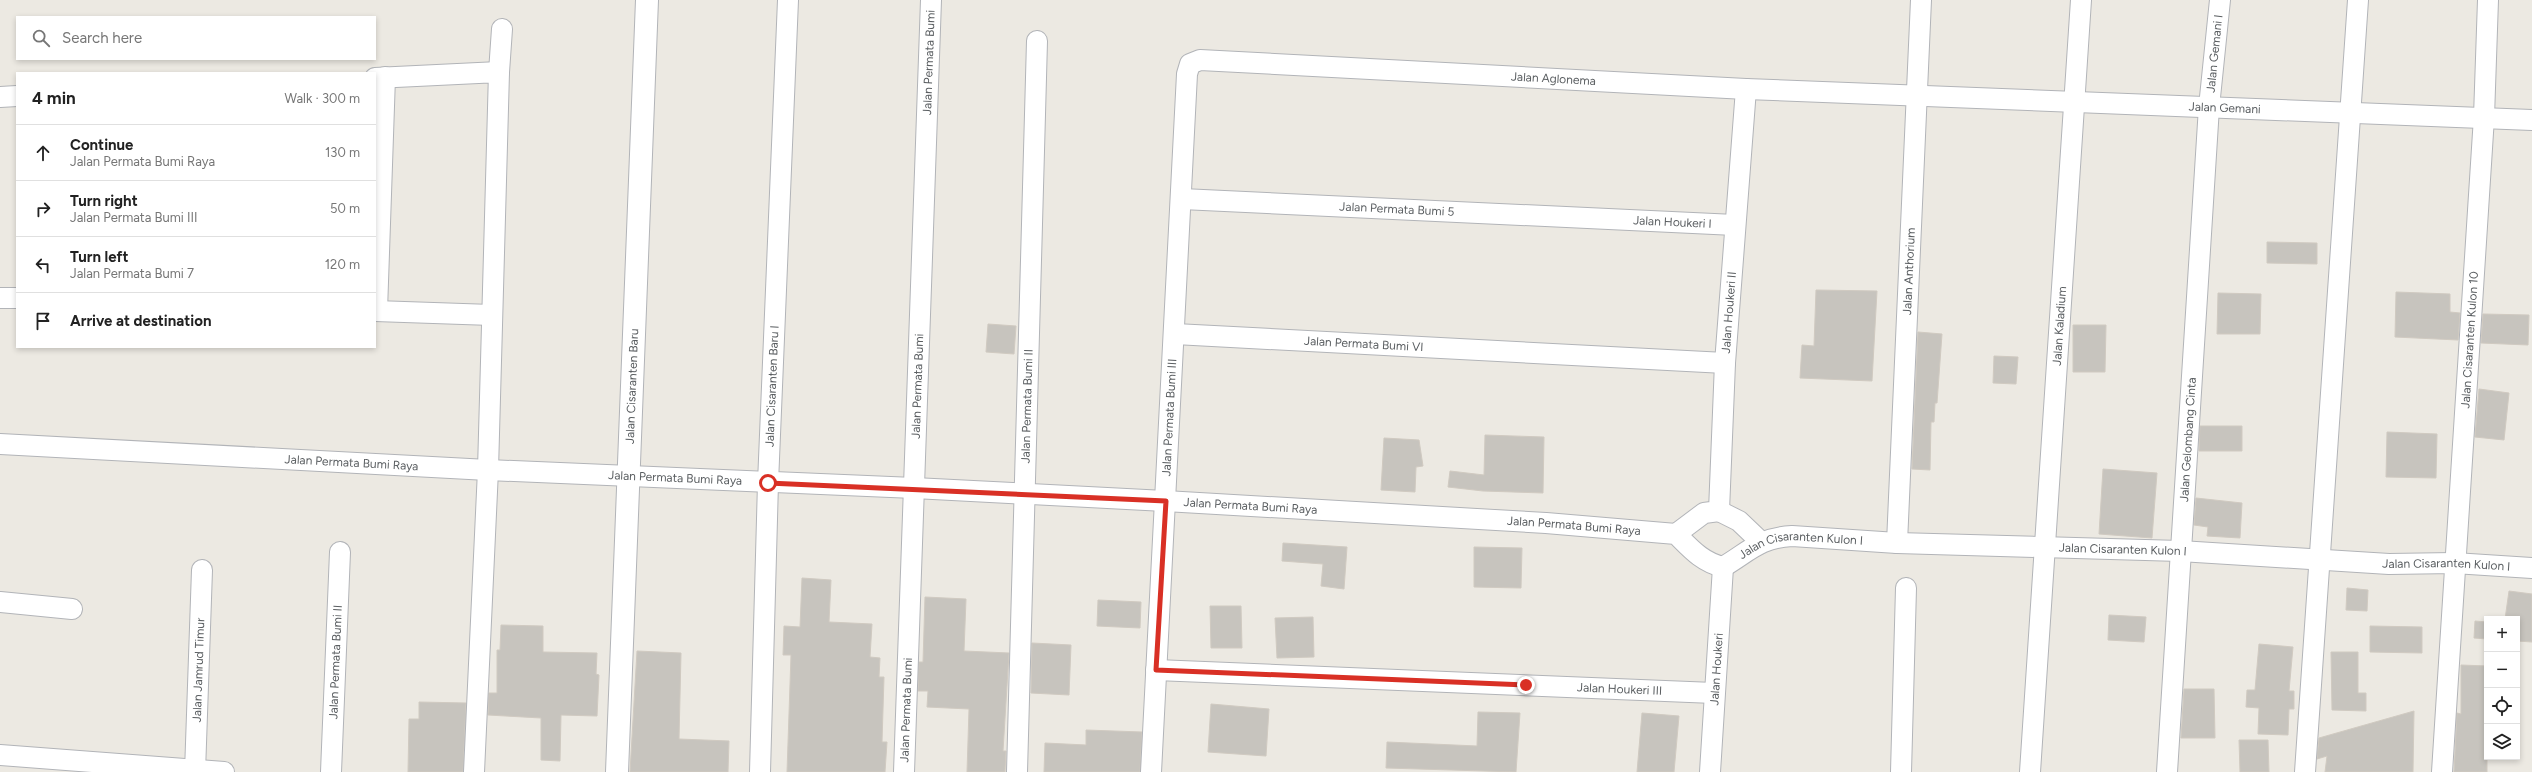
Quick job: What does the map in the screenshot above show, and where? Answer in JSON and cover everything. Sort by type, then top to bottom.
[{"type":"street","name":"Jalan Cisaranten Baru","points":[[616,772],[627,476],[648,0]]},
{"type":"street","name":"Jalan Cisaranten Baru I","points":[[760,772],[768,483],[788,0]]},
{"type":"street","name":"Jalan Permata Bumi","points":[[904,772],[931,0]]},
{"type":"street","name":"Jalan Anthorium","points":[[1897,543],[1921,0]]},
{"type":"street","name":"Jalan Kaladium","points":[[2030,772],[2073,102],[2081,0]]},
{"type":"street","name":"Jalan Gemani I","points":[[2209,107],[2220,0]]},
{"type":"street","points":[[2305,772],[2321,560],[2358,0]]},
{"type":"street","name":"Jalan Cisaranten Kulon 10","points":[[2442,772],[2454,563],[2484,117],[2488,0]]},
{"type":"street","points":[[474,772],[488,470],[499,72],[502,29]]},
{"type":"street","name":"Jalan Permata Bumi II","points":[[1016,772],[1037,41]]},
{"type":"street","name":"Jalan Aglonema","points":[[1190,64],[1200,60],[1746,90],[1917,97]]},
{"type":"street","name":"Jalan Permata Bumi III","points":[[1151,772],[1182,199],[1187,74],[1190,64]]},
{"type":"street","points":[[492,315],[376,311],[380,78],[499,72]]},
{"type":"street","name":"Jalan Houkeri II","points":[[1552,354],[1725,363],[1746,90]]},
{"type":"street","points":[[0,97],[16,96]]},
{"type":"street","name":"Jalan Gemani","points":[[1917,97],[2484,117],[2532,120]]},
{"type":"street","name":"Jalan Gelombang Cinta","points":[[2167,772],[2209,107]]},
{"type":"street","name":"Jalan Permata Bumi 5","points":[[1182,199],[1611,218]]},
{"type":"street","name":"Jalan Houkeri I","points":[[1611,218],[1735,225]]},
{"type":"street","points":[[0,298],[16,298]]},
{"type":"street","name":"Jalan Permata Bumi VI","points":[[1175,334],[1552,354]]},
{"type":"street","points":[[1719,511],[1725,363]]},
{"type":"street","name":"Jalan Permata Bumi Raya","points":[[0,444],[488,470],[914,488],[1166,501],[1546,523],[1676,534]]},
{"type":"street","points":[[1723,567],[1698,557],[1676,534],[1704,513],[1719,511],[1739,520],[1761,542]]},
{"type":"street","name":"Jalan Cisaranten Kulon I","points":[[1723,567],[1761,542],[1776,537],[1792,536],[1897,543],[2180,551],[2389,564],[2454,563],[2532,568]]},
{"type":"street","name":"Jalan Permata Bumi II","points":[[331,772],[340,552]]},
{"type":"street","name":"Jalan Houkeri","points":[[1710,772],[1723,567]]},
{"type":"street","name":"Jalan Jamrud Timur","points":[[195,771],[202,570]]},
{"type":"street","points":[[1901,772],[1906,588]]},
{"type":"street","points":[[0,602],[72,609]]},
{"type":"street","name":"Jalan Houkeri III","points":[[1156,670],[1714,693]]},
{"type":"street","points":[[0,755],[55,765],[224,772]]},
{"type":"building","points":[[2267,242],[2317,243],[2317,264],[2267,263]]},
{"type":"building","points":[[1816,290],[1877,291],[1872,381],[1800,378],[1802,345],[1814,346]]},
{"type":"building","points":[[2396,292],[2450,294],[2450,312],[2460,313],[2458,340],[2395,337]]},
{"type":"building","points":[[2218,293],[2261,294],[2260,334],[2217,334]]},
{"type":"building","points":[[2483,314],[2529,315],[2528,345],[2481,343]]},
{"type":"building","points":[[988,324],[1016,326],[1014,354],[986,352]]},
{"type":"building","points":[[2073,325],[2106,325],[2105,372],[2073,372]]},
{"type":"building","points":[[1918,332],[1942,334],[1937,403],[1935,403],[1934,422],[1931,422],[1930,470],[1912,469]]},
{"type":"building","points":[[1994,356],[2018,357],[2016,384],[1993,383]]},
{"type":"building","points":[[2479,389],[2509,393],[2504,440],[2475,437]]},
{"type":"building","points":[[2200,426],[2242,426],[2242,451],[2199,451]]},
{"type":"building","points":[[2387,432],[2437,434],[2436,478],[2386,477]]},
{"type":"building","points":[[1485,435],[1544,437],[1543,493],[1483,491],[1448,487],[1450,471],[1484,475]]},
{"type":"building","points":[[1384,438],[1419,440],[1423,466],[1416,467],[1415,492],[1381,490]]},
{"type":"building","points":[[2103,469],[2157,473],[2152,538],[2099,534]]},
{"type":"building","points":[[2196,498],[2242,503],[2240,538],[2207,536],[2208,527],[2194,525]]},
{"type":"building","points":[[1283,543],[1347,547],[1344,589],[1321,586],[1323,564],[1282,561]]},
{"type":"building","points":[[1474,547],[1522,548],[1521,588],[1474,587]]},
{"type":"building","points":[[802,578],[831,580],[829,622],[872,624],[870,657],[880,658],[879,677],[884,677],[882,742],[887,742],[885,772],[787,772],[791,655],[783,655],[784,626],[800,627]]},
{"type":"building","points":[[2347,588],[2368,590],[2367,611],[2346,610]]},
{"type":"building","points":[[2509,591],[2532,594],[2532,642],[2520,641],[2520,616],[2505,616]]},
{"type":"building","points":[[925,597],[966,599],[964,651],[1009,653],[1003,751],[1006,751],[1005,772],[967,772],[969,709],[927,707],[928,691],[918,691],[919,662],[923,662]]},
{"type":"building","points":[[1098,600],[1141,602],[1140,628],[1097,626]]},
{"type":"building","points":[[1210,606],[1241,606],[1242,648],[1211,648]]},
{"type":"building","points":[[2109,615],[2146,617],[2144,642],[2108,640]]},
{"type":"building","points":[[1313,617],[1314,657],[1277,658],[1275,618]]},
{"type":"building","points":[[2475,621],[2484,622],[2484,639],[2474,638]]},
{"type":"building","points":[[501,625],[543,626],[543,652],[597,653],[596,674],[599,675],[597,716],[561,715],[560,761],[541,760],[541,718],[488,715],[489,693],[497,693],[497,650],[500,650]]},
{"type":"building","points":[[2370,626],[2422,627],[2422,653],[2370,652]]},
{"type":"building","points":[[1032,643],[1071,645],[1069,695],[1031,693]]},
{"type":"building","points":[[2259,644],[2293,647],[2289,691],[2294,691],[2294,709],[2289,709],[2288,735],[2258,734],[2259,708],[2246,707],[2247,690],[2255,690]]},
{"type":"building","points":[[637,651],[681,653],[679,739],[729,741],[728,772],[630,772]]},
{"type":"building","points":[[2331,652],[2358,652],[2358,693],[2366,693],[2366,711],[2332,710]]},
{"type":"building","points":[[2461,665],[2484,666],[2484,760],[2487,760],[2487,772],[2454,772],[2457,713],[2461,714]]},
{"type":"building","points":[[2184,689],[2214,689],[2215,738],[2181,738]]},
{"type":"building","points":[[419,702],[466,703],[463,772],[408,772],[409,719],[419,719]]},
{"type":"building","points":[[1211,704],[1269,709],[1266,756],[1208,752]]},
{"type":"building","points":[[2414,711],[2413,772],[2325,772],[2327,756],[2317,759],[2319,738]]},
{"type":"building","points":[[1478,712],[1520,713],[1516,772],[1386,768],[1387,742],[1477,746]]},
{"type":"building","points":[[1642,713],[1679,716],[1674,772],[1637,772]]},
{"type":"building","points":[[1086,730],[1142,732],[1140,772],[1044,772],[1045,743],[1086,745]]},
{"type":"building","points":[[2239,740],[2268,740],[2269,772],[2240,772]]},
{"type":"route","points":[[768,483],[914,488],[1166,501],[1156,670],[1526,685]]}]
